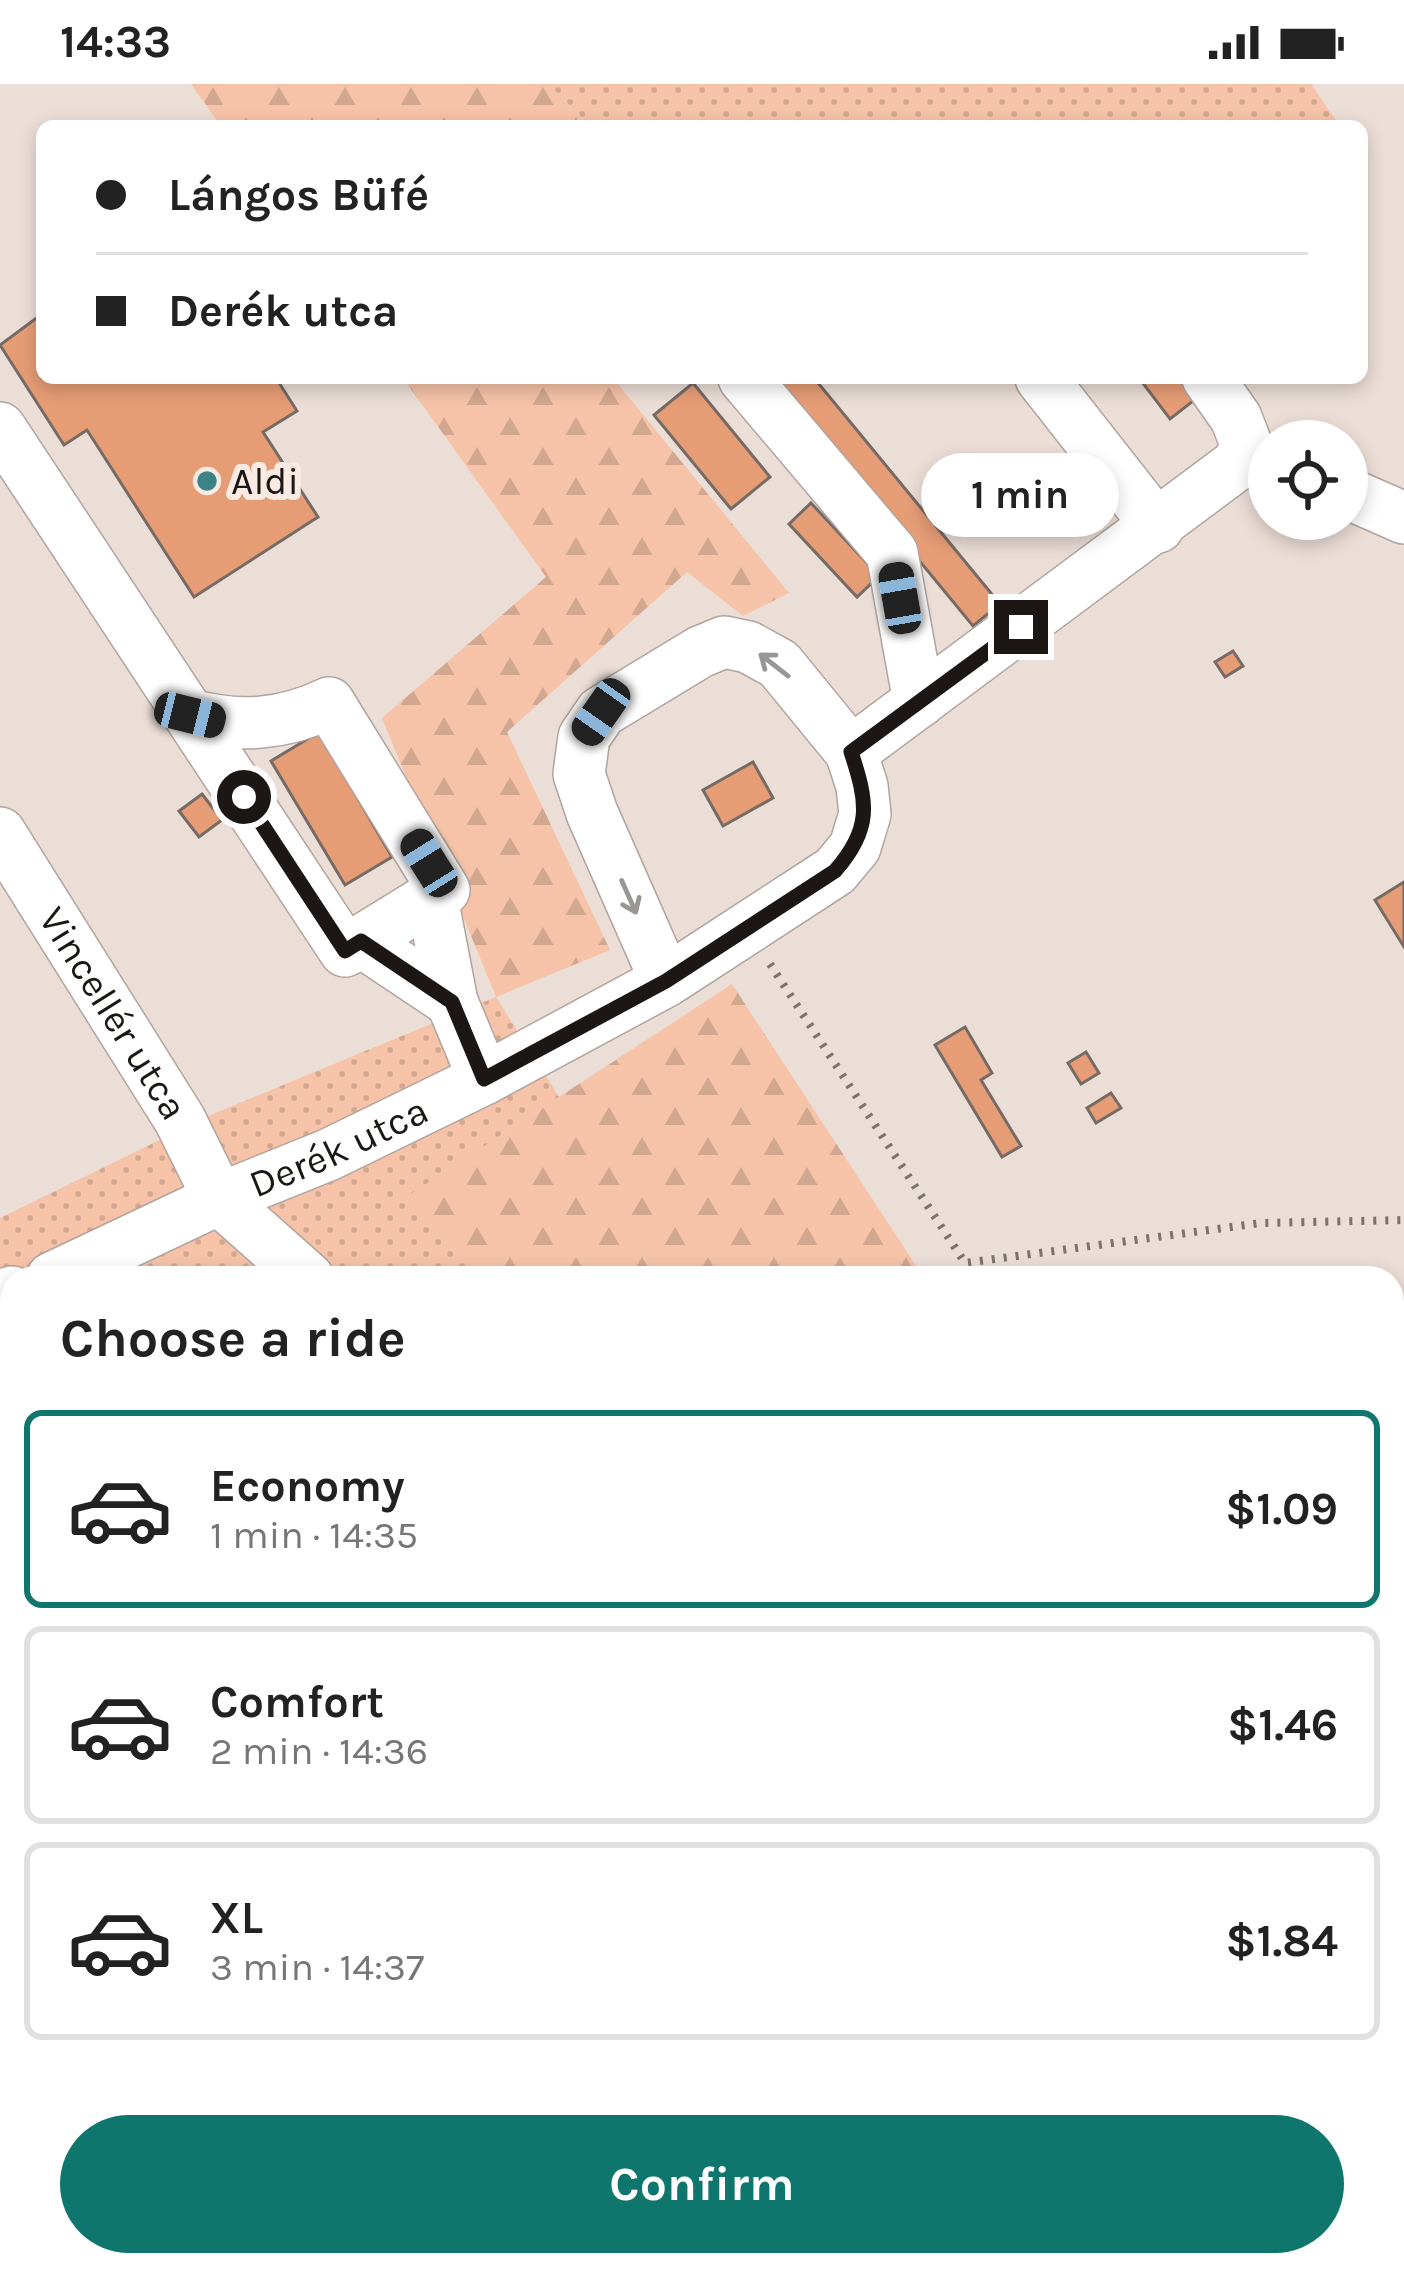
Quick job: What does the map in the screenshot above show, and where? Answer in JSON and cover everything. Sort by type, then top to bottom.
[{"type":"street","points":[[749,384],[892,554],[919,702]]},
{"type":"street","points":[[1046,384],[1158,527]]},
{"type":"street","points":[[1212,384],[1236,418],[1248,450]]},
{"type":"street","points":[[0,428],[345,951],[444,890],[329,703],[297,718],[231,725],[190,715]]},
{"type":"street","points":[[666,981],[579,774],[584,737],[601,712],[724,642],[748,646],[779,664],[851,752],[1248,460]]},
{"type":"street","points":[[1368,502],[1404,518]]},
{"type":"street","name":"Derék utca","points":[[77,1266],[219,1198],[328,1155],[484,1079],[666,981],[835,871],[855,848],[865,814],[851,752]]},
{"type":"street","name":"Vincellér utca","points":[[0,833],[180,1120],[219,1198]]},
{"type":"street","points":[[432,898],[452,1002],[484,1079]]},
{"type":"street","points":[[361,941],[452,1002]]},
{"type":"street","points":[[219,1198],[295,1266]]},
{"type":"path","points":[[747,927],[967,1266]]},
{"type":"path","points":[[965,1263],[1261,1223],[1404,1220]]},
{"type":"green space","points":[[191,84],[548,84],[584,120],[217,120]]},
{"type":"green space","points":[[548,84],[1311,84],[1336,120],[584,120]]},
{"type":"green space","points":[[407,384],[618,384],[789,593],[743,616],[687,572],[507,732],[610,950],[496,997],[382,718],[546,577]]},
{"type":"green space","points":[[732,984],[916,1266],[466,1266],[406,1197]]},
{"type":"green space","points":[[496,997],[559,1097],[407,1197],[467,1266],[0,1266],[0,1218],[213,1114]]},
{"type":"building","name":"Aldi","points":[[36,318],[36,384],[280,384],[297,411],[263,432],[318,517],[194,597],[87,430],[64,445],[0,345]]},
{"type":"building","points":[[694,384],[770,477],[731,509],[654,415]]},
{"type":"building","points":[[774,384],[819,384],[1000,604],[973,626]]},
{"type":"building","points":[[1144,384],[1186,384],[1197,398],[1170,419]]},
{"type":"building","points":[[811,503],[879,576],[857,597],[789,524]]},
{"type":"building","points":[[1233,651],[1243,666],[1225,677],[1215,662]]},
{"type":"building","points":[[319,732],[392,857],[345,885],[271,761]]},
{"type":"building","points":[[753,762],[773,798],[723,826],[703,790]]},
{"type":"building","points":[[202,794],[222,820],[199,837],[179,811]]},
{"type":"building","points":[[1404,882],[1404,947],[1375,900]]},
{"type":"building","points":[[965,1027],[992,1073],[981,1080],[1021,1146],[1002,1157],[935,1045]]},
{"type":"building","points":[[1086,1052],[1099,1073],[1081,1084],[1068,1063]]},
{"type":"building","points":[[1111,1093],[1121,1108],[1096,1123],[1087,1108]]},
{"type":"place","name":"Aldi","points":[[207,481]]},
{"type":"route","points":[[244,797],[345,951],[361,941],[452,1002],[484,1079],[666,981],[835,871],[855,848],[865,814],[851,752],[1021,627]]}]
